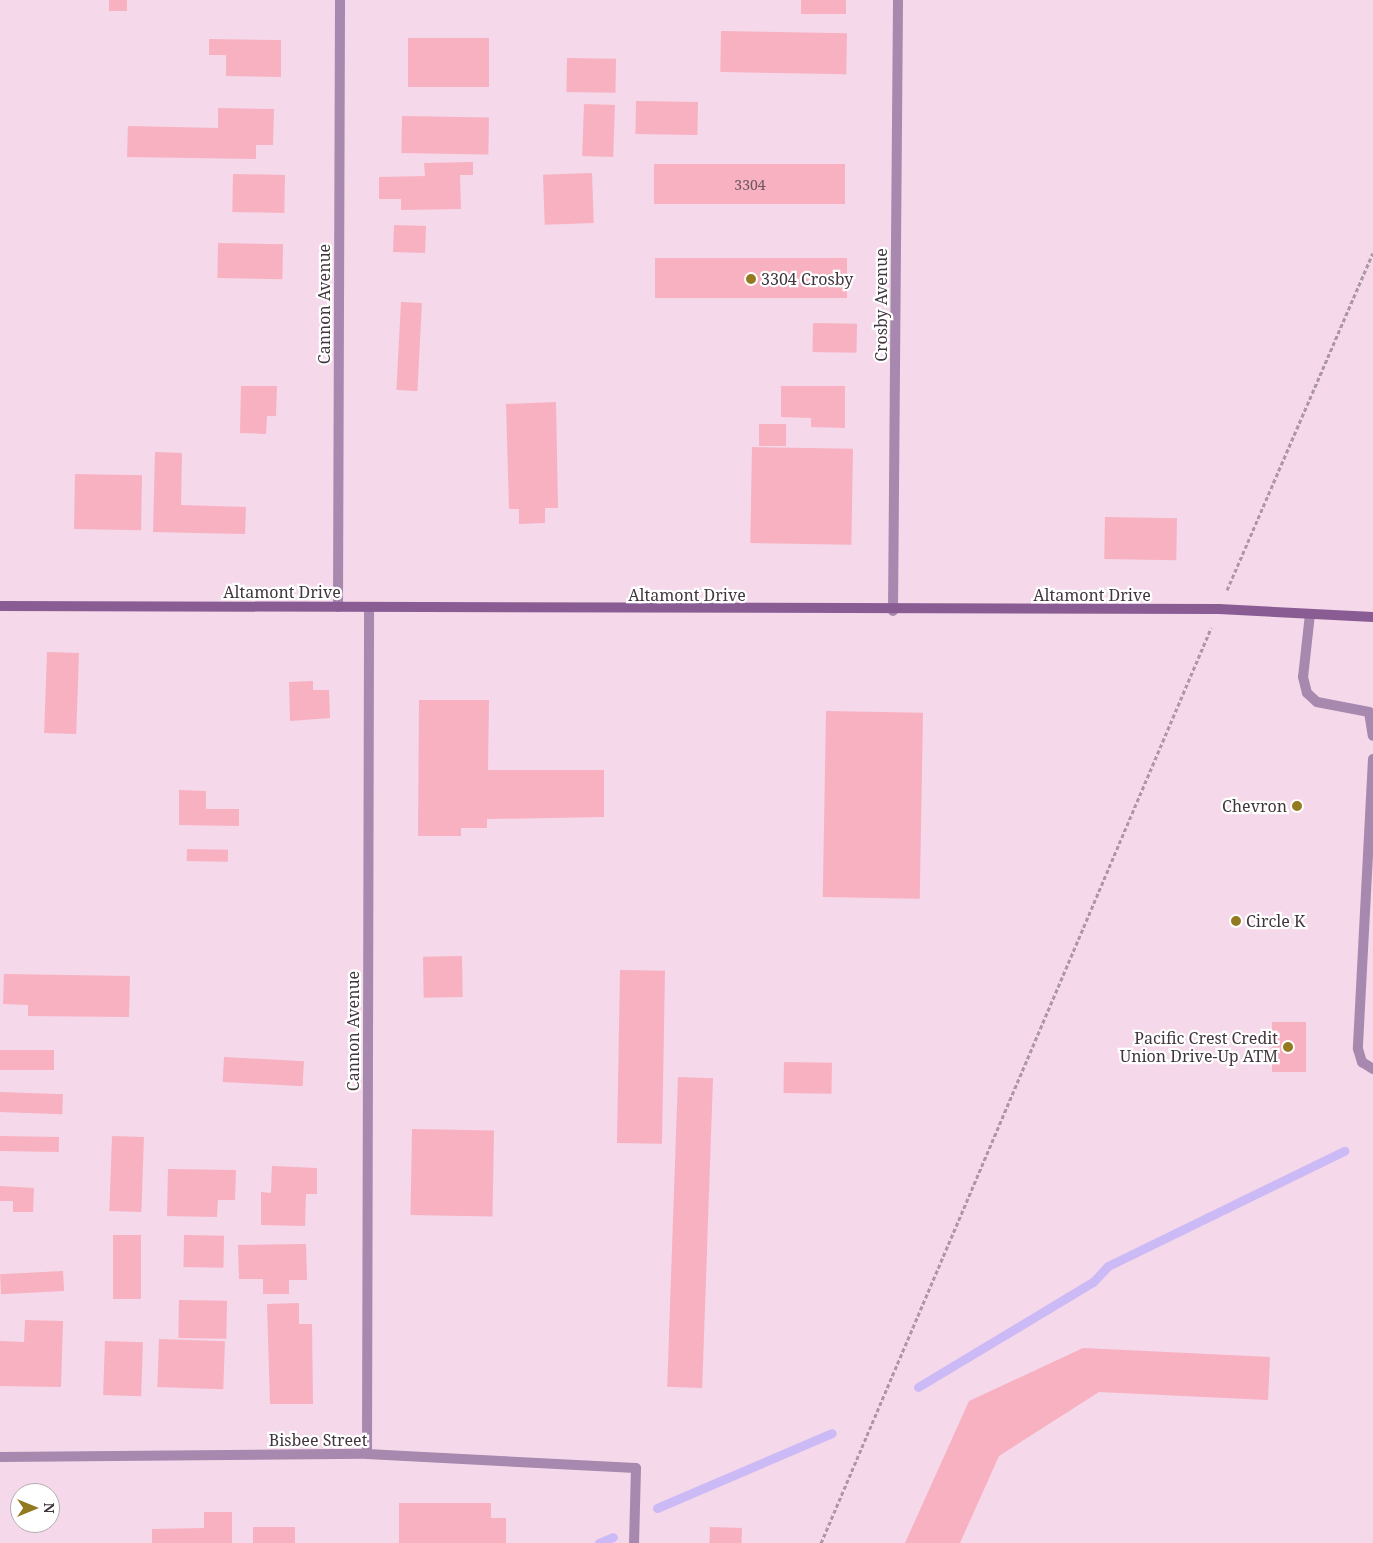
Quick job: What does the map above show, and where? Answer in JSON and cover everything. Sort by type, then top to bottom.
[{"type":"main road","name":"Altamont Drive","points":[[0,606],[893,611],[1219,609],[1373,617]]},
{"type":"street","name":"Cannon Avenue","points":[[338,607],[340,0]]},
{"type":"street","name":"Crosby Avenue","points":[[893,611],[898,0]]},
{"type":"street","name":"Cannon Avenue","points":[[367,1454],[369,608]]},
{"type":"street","points":[[1310,614],[1303,677],[1308,693],[1317,702],[1369,712],[1373,736]]},
{"type":"street","points":[[1373,759],[1369,895],[1358,1049],[1362,1062],[1373,1069]]},
{"type":"street","name":"Bisbee Street","points":[[0,1457],[367,1454],[636,1468],[634,1543]]},
{"type":"path","points":[[821,1543],[1219,609],[1373,253]]},
{"type":"building","points":[[109,0],[127,0],[127,11],[109,11]]},
{"type":"building","points":[[801,0],[846,0],[846,14],[801,14]]},
{"type":"building","points":[[721,31],[847,33],[846,74],[720,72]]},
{"type":"building","points":[[408,38],[489,38],[489,87],[408,87]]},
{"type":"building","points":[[209,39],[281,40],[281,77],[226,76],[226,55],[209,55]]},
{"type":"building","points":[[567,58],[616,59],[615,93],[566,92]]},
{"type":"building","points":[[636,101],[698,102],[697,135],[635,134]]},
{"type":"building","points":[[584,104],[615,105],[613,157],[582,156]]},
{"type":"building","points":[[218,108],[274,109],[273,145],[256,145],[256,159],[127,157],[128,126],[218,128]]},
{"type":"building","points":[[402,116],[489,118],[488,155],[401,153]]},
{"type":"building","points":[[473,162],[473,175],[460,175],[461,209],[401,210],[401,199],[379,199],[379,177],[425,176],[424,163]]},
{"type":"building","points":[[654,164],[845,164],[845,204],[654,204]]},
{"type":"building","points":[[592,173],[594,223],[545,225],[543,175]]},
{"type":"building","points":[[233,174],[285,175],[284,213],[232,212]]},
{"type":"building","points":[[394,225],[426,226],[425,253],[393,252]]},
{"type":"building","points":[[218,243],[283,244],[282,279],[217,278]]},
{"type":"building","name":"3304 Crosby","points":[[655,258],[847,258],[847,298],[655,298]]},
{"type":"building","points":[[401,302],[422,303],[417,391],[396,390]]},
{"type":"building","points":[[813,323],[857,324],[856,353],[812,352]]},
{"type":"building","points":[[241,386],[277,386],[276,416],[267,416],[266,434],[240,433]]},
{"type":"building","points":[[781,386],[845,386],[845,428],[811,427],[811,418],[781,417]]},
{"type":"building","points":[[556,402],[558,508],[545,508],[545,523],[519,524],[519,509],[509,509],[506,404]]},
{"type":"building","points":[[759,424],[786,424],[786,446],[759,446]]},
{"type":"building","points":[[752,447],[853,449],[851,545],[750,543]]},
{"type":"building","points":[[155,452],[182,453],[181,505],[246,507],[245,534],[153,532]]},
{"type":"building","points":[[75,474],[142,475],[141,530],[74,529]]},
{"type":"building","points":[[1105,517],[1177,518],[1176,560],[1104,559]]},
{"type":"building","points":[[47,652],[79,653],[76,734],[44,733]]},
{"type":"building","points":[[313,681],[313,690],[329,690],[330,718],[290,721],[289,682]]},
{"type":"building","points":[[419,700],[489,700],[488,770],[604,770],[604,817],[487,819],[487,828],[461,828],[461,836],[418,836]]},
{"type":"building","points":[[826,711],[923,713],[920,899],[823,897]]},
{"type":"building","points":[[179,790],[206,791],[206,809],[239,809],[239,826],[179,825]]},
{"type":"building","points":[[187,849],[228,850],[228,862],[187,861]]},
{"type":"building","points":[[462,956],[463,997],[424,998],[423,957]]},
{"type":"building","points":[[620,970],[665,971],[662,1144],[617,1143]]},
{"type":"building","points":[[4,974],[130,976],[129,1017],[28,1016],[28,1005],[3,1004]]},
{"type":"building","name":"Pacific Crest Credit Union Drive-Up ATM","points":[[1272,1022],[1306,1022],[1306,1072],[1272,1072]]},
{"type":"building","points":[[0,1050],[54,1050],[54,1070],[0,1070]]},
{"type":"building","points":[[224,1057],[304,1061],[303,1086],[223,1082]]},
{"type":"building","points":[[784,1062],[832,1063],[831,1094],[783,1093]]},
{"type":"building","points":[[678,1077],[713,1078],[702,1388],[667,1387]]},
{"type":"building","points":[[0,1092],[63,1094],[62,1114],[0,1112]]},
{"type":"building","points":[[412,1129],[494,1130],[492,1216],[410,1215]]},
{"type":"building","points":[[0,1136],[59,1137],[59,1152],[0,1151]]},
{"type":"building","points":[[112,1136],[144,1137],[141,1212],[109,1211]]},
{"type":"building","points":[[272,1166],[317,1168],[317,1194],[306,1194],[305,1226],[261,1225],[261,1192],[271,1193]]},
{"type":"building","points":[[168,1169],[236,1170],[235,1200],[218,1200],[217,1217],[167,1216]]},
{"type":"building","points":[[0,1186],[34,1188],[33,1212],[13,1212],[13,1201],[0,1201]]},
{"type":"building","points":[[113,1235],[141,1235],[141,1299],[113,1299]]},
{"type":"building","points":[[184,1235],[224,1236],[223,1268],[183,1267]]},
{"type":"building","points":[[306,1244],[307,1280],[289,1280],[289,1294],[263,1294],[263,1279],[239,1279],[238,1245]]},
{"type":"building","points":[[63,1271],[64,1291],[1,1294],[0,1274]]},
{"type":"building","points":[[179,1300],[227,1301],[226,1339],[178,1338]]},
{"type":"building","points":[[299,1303],[299,1324],[312,1324],[313,1404],[270,1404],[267,1304]]},
{"type":"building","points":[[25,1320],[63,1321],[61,1387],[0,1386],[0,1341],[24,1342]]},
{"type":"building","points":[[159,1339],[225,1341],[223,1389],[157,1387]]},
{"type":"building","points":[[105,1341],[143,1342],[141,1396],[103,1395]]},
{"type":"building","points":[[1083,1348],[1270,1357],[1268,1400],[1099,1392],[999,1456],[960,1543],[905,1543],[969,1401]]},
{"type":"building","points":[[399,1503],[491,1503],[491,1518],[506,1518],[506,1543],[399,1543]]},
{"type":"building","points":[[204,1512],[232,1512],[232,1543],[152,1543],[152,1529],[204,1528]]},
{"type":"building","points":[[253,1527],[295,1527],[295,1543],[253,1543]]},
{"type":"building","points":[[710,1527],[742,1528],[741,1543],[709,1543]]},
{"type":"waterway","points":[[918,1387],[1093,1282],[1108,1266],[1344,1151]]},
{"type":"waterway","points":[[657,1508],[832,1433]]},
{"type":"waterway","points":[[599,1543],[613,1537]]},
{"type":"place","name":"3304 Crosby","points":[[751,279]]},
{"type":"place","name":"Chevron","points":[[1297,806]]},
{"type":"place","name":"Circle K","points":[[1236,921]]},
{"type":"place","name":"Pacific Crest Credit Union Drive-Up ATM","points":[[1288,1047]]}]
